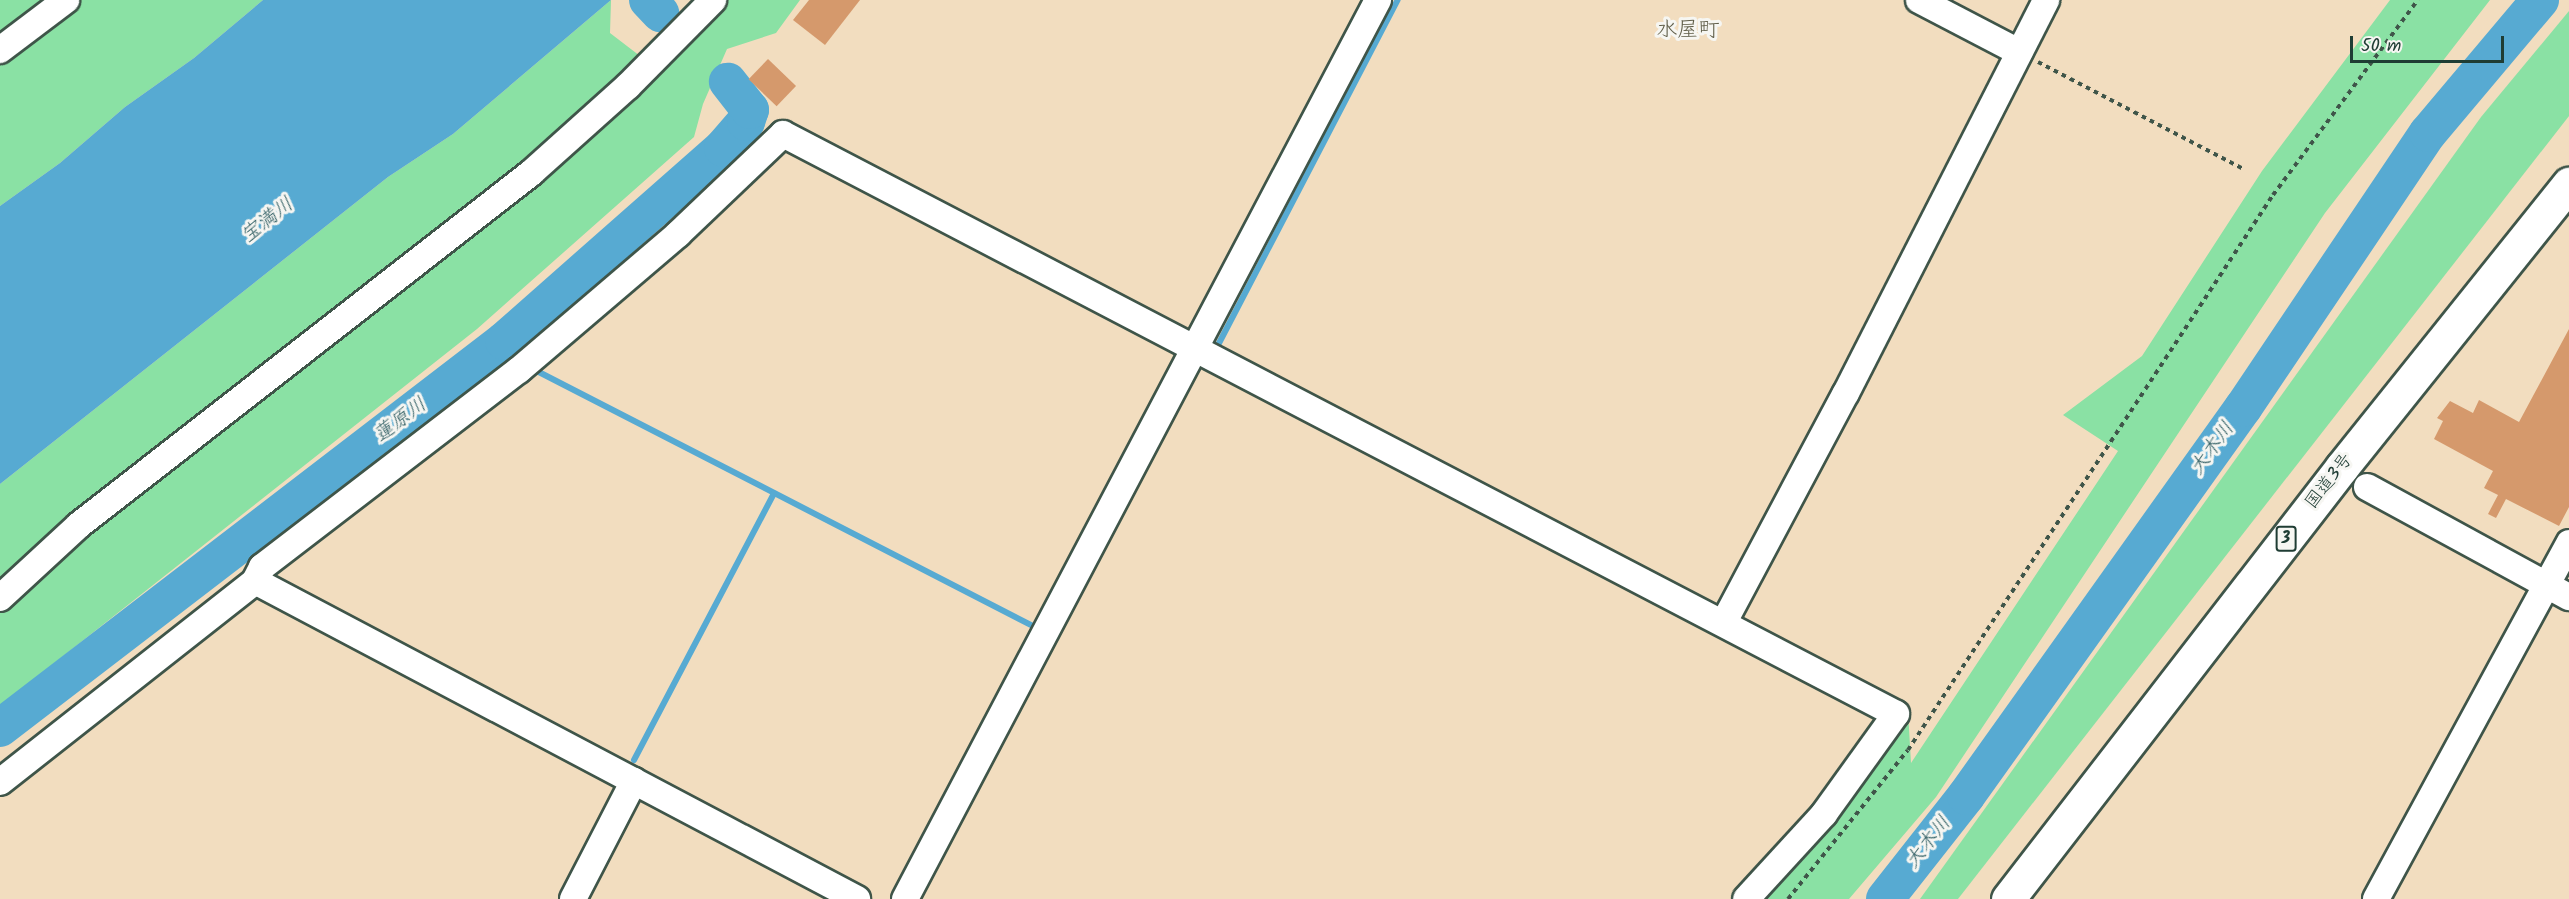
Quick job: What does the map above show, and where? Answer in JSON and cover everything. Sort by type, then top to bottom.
[{"type":"highway","name":"国道3号","points":[[2008,899],[2342,467],[2569,184]]},
{"type":"street","points":[[0,50],[66,0]]},
{"type":"street","points":[[3,588],[79,525],[531,173],[628,86],[713,0]]},
{"type":"street","points":[[905,899],[1378,0]]},
{"type":"street","points":[[1918,0],[2019,52]]},
{"type":"street","points":[[1724,622],[1846,393],[2046,0]]},
{"type":"street","points":[[0,782],[255,581],[261,567],[528,362],[678,234],[783,134],[1724,622],[1896,714],[1824,814],[1746,899]]},
{"type":"street","points":[[2367,488],[2569,597]]},
{"type":"street","points":[[2376,899],[2569,543]]},
{"type":"street","points":[[255,581],[857,899]]},
{"type":"street","points":[[573,899],[634,781]]},
{"type":"path","points":[[1788,899],[1908,750],[2273,195],[2418,0]]},
{"type":"path","points":[[2019,52],[2242,168]]},
{"type":"green space","points":[[0,0],[263,0],[194,58],[125,107],[60,163],[0,206]]},
{"type":"green space","points":[[611,0],[610,33],[640,56],[692,0],[800,0],[776,33],[727,49],[703,104],[694,137],[477,329],[0,706],[0,484],[388,177],[453,134]]},
{"type":"green space","points":[[2390,0],[2490,0],[2325,213],[1936,797],[1849,899],[1756,899],[1908,711],[1911,763],[2118,451],[2063,415],[2142,356],[2262,171]]},
{"type":"green space","points":[[2569,11],[2569,116],[1958,899],[1920,899],[2481,117]]},
{"type":"water","name":"宝満川","points":[[263,0],[611,0],[453,134],[388,177],[0,484],[0,206],[60,163],[125,107],[194,58]]},
{"type":"building","points":[[809,0],[860,0],[825,45],[793,20]]},
{"type":"building","points":[[768,59],[796,86],[777,106],[749,79]]},
{"type":"building","points":[[2569,329],[2569,507],[2559,526],[2506,499],[2496,518],[2488,514],[2498,495],[2484,488],[2493,471],[2434,439],[2443,421],[2437,418],[2450,401],[2473,413],[2479,400],[2519,422]]},
{"type":"waterway","name":"蓮原川","points":[[648,0],[660,13]]},
{"type":"waterway","points":[[1217,347],[1398,0]]},
{"type":"waterway","name":"大木川","points":[[1885,899],[1966,796],[2243,408],[2428,133],[2540,0]]},
{"type":"waterway","name":"蓮原川","points":[[0,728],[504,341],[723,148],[746,122],[750,110],[728,82]]},
{"type":"waterway","points":[[750,110],[759,102]]},
{"type":"waterway","points":[[504,341],[515,355]]},
{"type":"waterway","points":[[531,368],[1037,628]]},
{"type":"waterway","points":[[634,760],[774,493]]},
{"type":"district","name":"水屋町","points":[[1688,31]]}]
